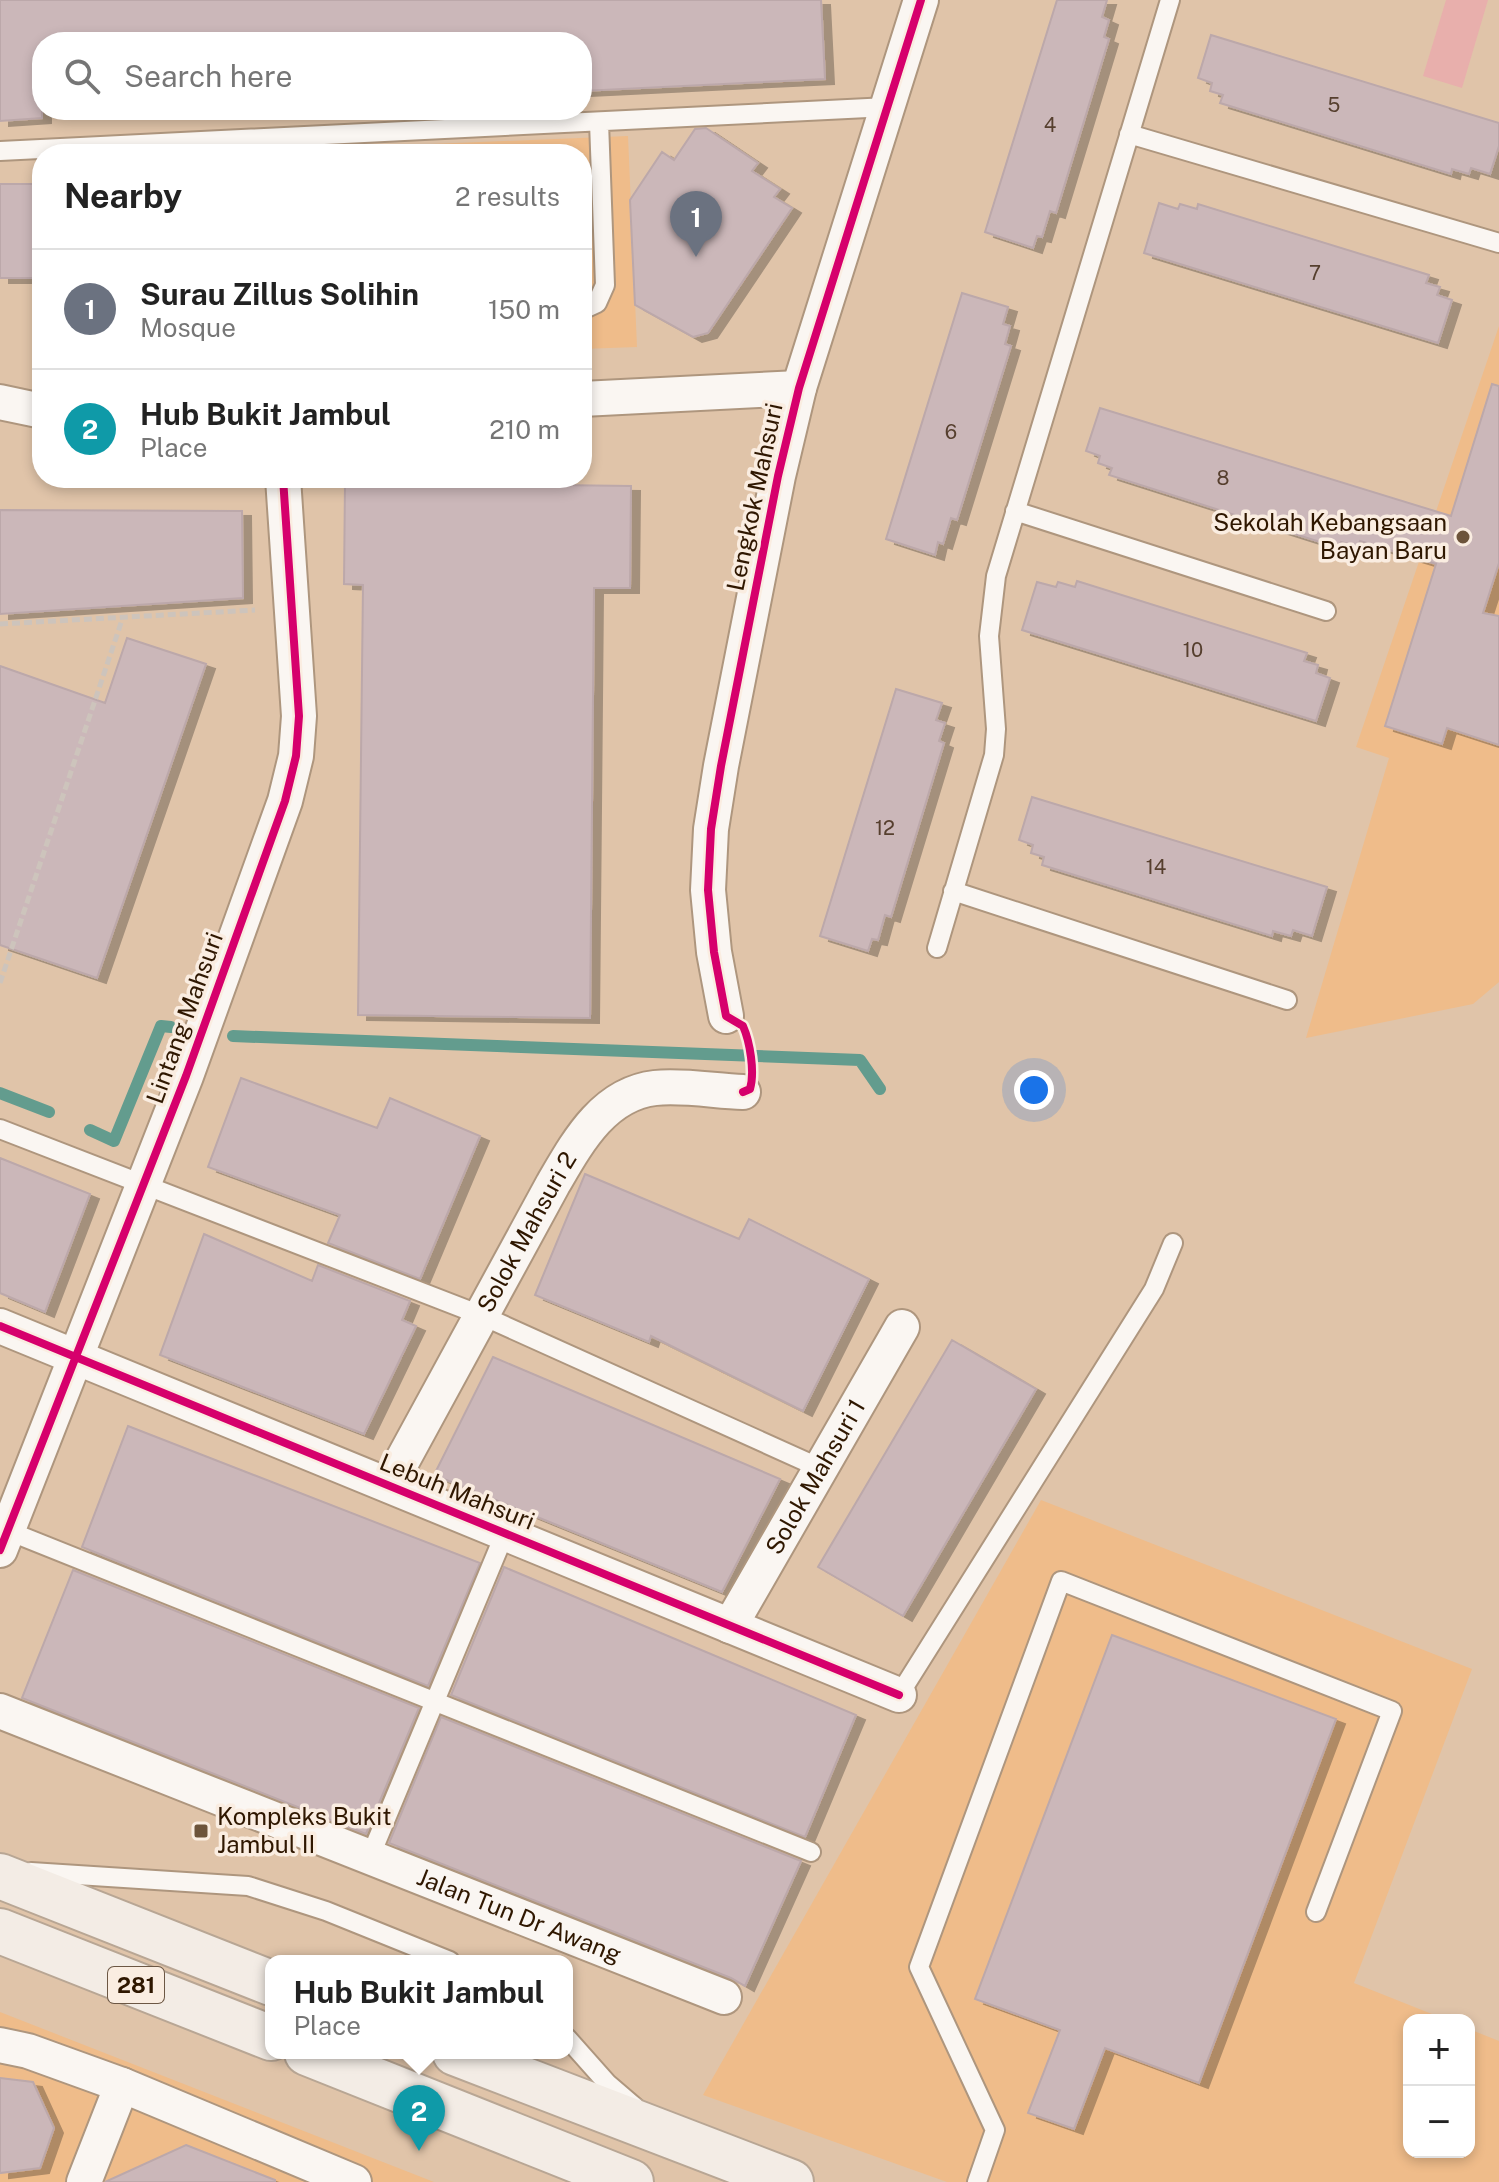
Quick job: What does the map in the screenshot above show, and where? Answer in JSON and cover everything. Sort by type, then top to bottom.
[{"type":"main road","name":"281","points":[[0,1873],[265,1981]]},
{"type":"main road","name":"281","points":[[0,1931],[265,2036]]},
{"type":"main road","points":[[322,2059],[631,2182]]},
{"type":"main road","points":[[471,2059],[791,2182]]},
{"type":"street","name":"Lengkok Mahsuri","points":[[726,1016],[714,952],[710,905],[711,829],[721,766],[778,476],[799,388],[921,0]]},
{"type":"street","points":[[592,398],[799,388]]},
{"type":"street","points":[[0,402],[32,409]]},
{"type":"street","name":"Lintang Mahsuri","points":[[3,1536],[186,1076],[285,801],[296,756],[299,716],[284,488]]},
{"type":"street","name":"Solok Mahsuri 2","points":[[389,1485],[578,1140],[599,1115],[628,1096],[657,1087],[743,1092]]},
{"type":"street","name":"Lebuh Mahsuri","points":[[0,1326],[899,1695]]},
{"type":"street","name":"Solok Mahsuri 1","points":[[730,1626],[902,1327]]},
{"type":"street","name":"Jalan Tun Dr Awang","points":[[0,1711],[724,1997]]},
{"type":"street","points":[[0,2045],[28,2051],[122,2085],[354,2182]]},
{"type":"street","points":[[84,2182],[122,2085]]},
{"type":"lane","points":[[937,948],[994,755],[996,729],[989,636],[996,576],[1170,0]]},
{"type":"lane","points":[[261,144],[888,107]]},
{"type":"lane","points":[[592,305],[597,303],[605,285],[599,122]]},
{"type":"lane","points":[[1129,134],[1499,243]]},
{"type":"lane","points":[[0,151],[32,151]]},
{"type":"lane","points":[[1015,511],[1326,611]]},
{"type":"lane","points":[[953,891],[1287,1000]]},
{"type":"lane","points":[[0,1129],[483,1316],[820,1468]]},
{"type":"lane","points":[[899,1695],[1154,1289],[1173,1243]]},
{"type":"lane","points":[[370,1857],[505,1533]]},
{"type":"lane","points":[[3,1536],[436,1702],[811,1852]]},
{"type":"lane","points":[[977,2182],[995,2130],[919,1967],[1061,1581],[1392,1711],[1316,1912]]},
{"type":"lane","points":[[0,1873],[248,1886],[326,1911],[435,1955]]},
{"type":"lane","points":[[573,2045],[607,2083],[665,2133]]},
{"type":"path","points":[[0,624],[292,608]]},
{"type":"path","points":[[0,983],[123,617]]},
{"type":"shaded area","points":[[1446,0],[1488,0],[1462,88],[1423,76]]},
{"type":"shaded area","points":[[628,136],[637,347],[592,349],[592,144],[431,144]]},
{"type":"shaded area","name":"Sekolah Kebangsaan Bayan Baru","points":[[1499,326],[1499,982],[1473,1004],[1306,1038],[1389,758],[1356,747]]},
{"type":"shaded area","points":[[1041,1500],[1472,1669],[1354,1983],[1432,2014],[1403,2014],[1403,2158],[1475,2158],[1475,2031],[1499,2041],[1499,2182],[947,2182],[703,2095]]},
{"type":"shaded area","points":[[0,2012],[434,2182],[0,2182]]},
{"type":"building","points":[[0,0],[821,0],[825,79],[592,91],[592,32],[32,32],[32,119],[0,121]]},
{"type":"building","points":[[1057,0],[1107,0],[1102,17],[1109,20],[1104,37],[1109,39],[1056,213],[1050,211],[1042,237],[1037,236],[1033,248],[985,232]]},
{"type":"building","points":[[1211,35],[1499,123],[1499,146],[1490,174],[1471,168],[1469,174],[1452,169],[1451,174],[1220,103],[1223,95],[1210,91],[1212,83],[1198,78]]},
{"type":"building","points":[[706,128],[758,163],[752,171],[780,189],[774,197],[792,208],[708,333],[693,337],[635,305],[630,200],[662,152],[674,160],[695,129]]},
{"type":"building","points":[[0,184],[32,184],[32,278],[0,278]]},
{"type":"building","points":[[1159,203],[1178,209],[1180,204],[1197,209],[1198,204],[1429,275],[1426,283],[1440,287],[1437,295],[1452,300],[1438,343],[1144,253]]},
{"type":"building","points":[[962,293],[1008,307],[1003,324],[1010,326],[1005,344],[1011,346],[957,520],[951,518],[943,544],[938,542],[935,555],[886,539]]},
{"type":"building","points":[[1492,384],[1499,386],[1499,563],[1483,613],[1499,616],[1499,745],[1447,728],[1442,744],[1385,726],[1436,564],[1360,541],[1358,547],[1341,542],[1339,548],[1109,475],[1112,468],[1098,463],[1100,456],[1086,451],[1100,408],[1451,516]]},
{"type":"building","points":[[631,486],[630,588],[594,588],[590,1018],[358,1015],[363,585],[344,584],[345,488]]},
{"type":"building","points":[[0,510],[242,511],[243,598],[0,614]]},
{"type":"building","points":[[1077,581],[1307,653],[1304,661],[1318,665],[1316,673],[1330,678],[1316,721],[1022,630],[1037,582],[1056,587],[1058,582],[1075,587]]},
{"type":"building","points":[[127,638],[206,664],[97,978],[0,945],[0,666],[105,703]]},
{"type":"building","points":[[896,689],[942,703],[936,720],[945,723],[939,741],[944,743],[891,917],[885,915],[878,940],[872,939],[868,951],[820,936]]},
{"type":"building","points":[[1032,797],[1327,887],[1312,936],[1293,930],[1291,936],[1273,931],[1272,936],[1042,865],[1044,857],[1031,853],[1033,845],[1019,840]]},
{"type":"building","points":[[241,1078],[377,1128],[390,1098],[480,1136],[420,1279],[328,1243],[340,1215],[208,1167]]},
{"type":"building","points":[[0,1158],[90,1194],[45,1312],[0,1293]]},
{"type":"building","points":[[585,1174],[739,1239],[749,1219],[869,1279],[803,1411],[651,1336],[649,1342],[535,1295]]},
{"type":"building","points":[[204,1234],[312,1281],[318,1265],[410,1301],[402,1320],[416,1326],[364,1434],[160,1355]]},
{"type":"building","points":[[952,1340],[1036,1389],[903,1616],[818,1567]]},
{"type":"building","points":[[493,1357],[780,1479],[722,1592],[434,1475]]},
{"type":"building","points":[[128,1426],[480,1563],[428,1686],[82,1547]]},
{"type":"building","points":[[504,1567],[856,1715],[805,1837],[451,1695]]},
{"type":"building","points":[[73,1570],[419,1708],[366,1834],[22,1698]]},
{"type":"building","points":[[1112,1635],[1336,1719],[1199,2083],[1105,2048],[1074,2129],[1028,2113],[1060,2030],[975,1999]]},
{"type":"building","points":[[441,1717],[801,1861],[745,1986],[389,1843]]},
{"type":"building","points":[[0,2078],[33,2082],[54,2128],[40,2168],[0,2173]]},
{"type":"building","points":[[186,2145],[275,2180],[275,2182],[105,2182]]},
{"type":"waterway","points":[[90,1130],[114,1141],[161,1026],[171,1027]]},
{"type":"waterway","points":[[233,1036],[860,1060],[880,1089]]},
{"type":"waterway","points":[[0,1093],[49,1112]]},
{"type":"cycle path","points":[[743,1092],[750,1089],[750,1048],[743,1026],[726,1016],[714,952],[708,890],[711,829],[721,766],[778,476],[799,388],[921,0]]},
{"type":"cycle path","points":[[0,1550],[186,1076],[285,801],[296,756],[299,716],[284,488]]},
{"type":"cycle path","points":[[0,1326],[899,1695]]},
{"type":"place","name":"Surau Zillus Solihin","points":[[696,257]]},
{"type":"place","name":"Sekolah Kebangsaan Bayan Baru","points":[[1463,537]]},
{"type":"place","name":"Kompleks Bukit Jambul II","points":[[201,1831]]},
{"type":"place","name":"Hub Bukit Jambul","points":[[419,2151]]}]
